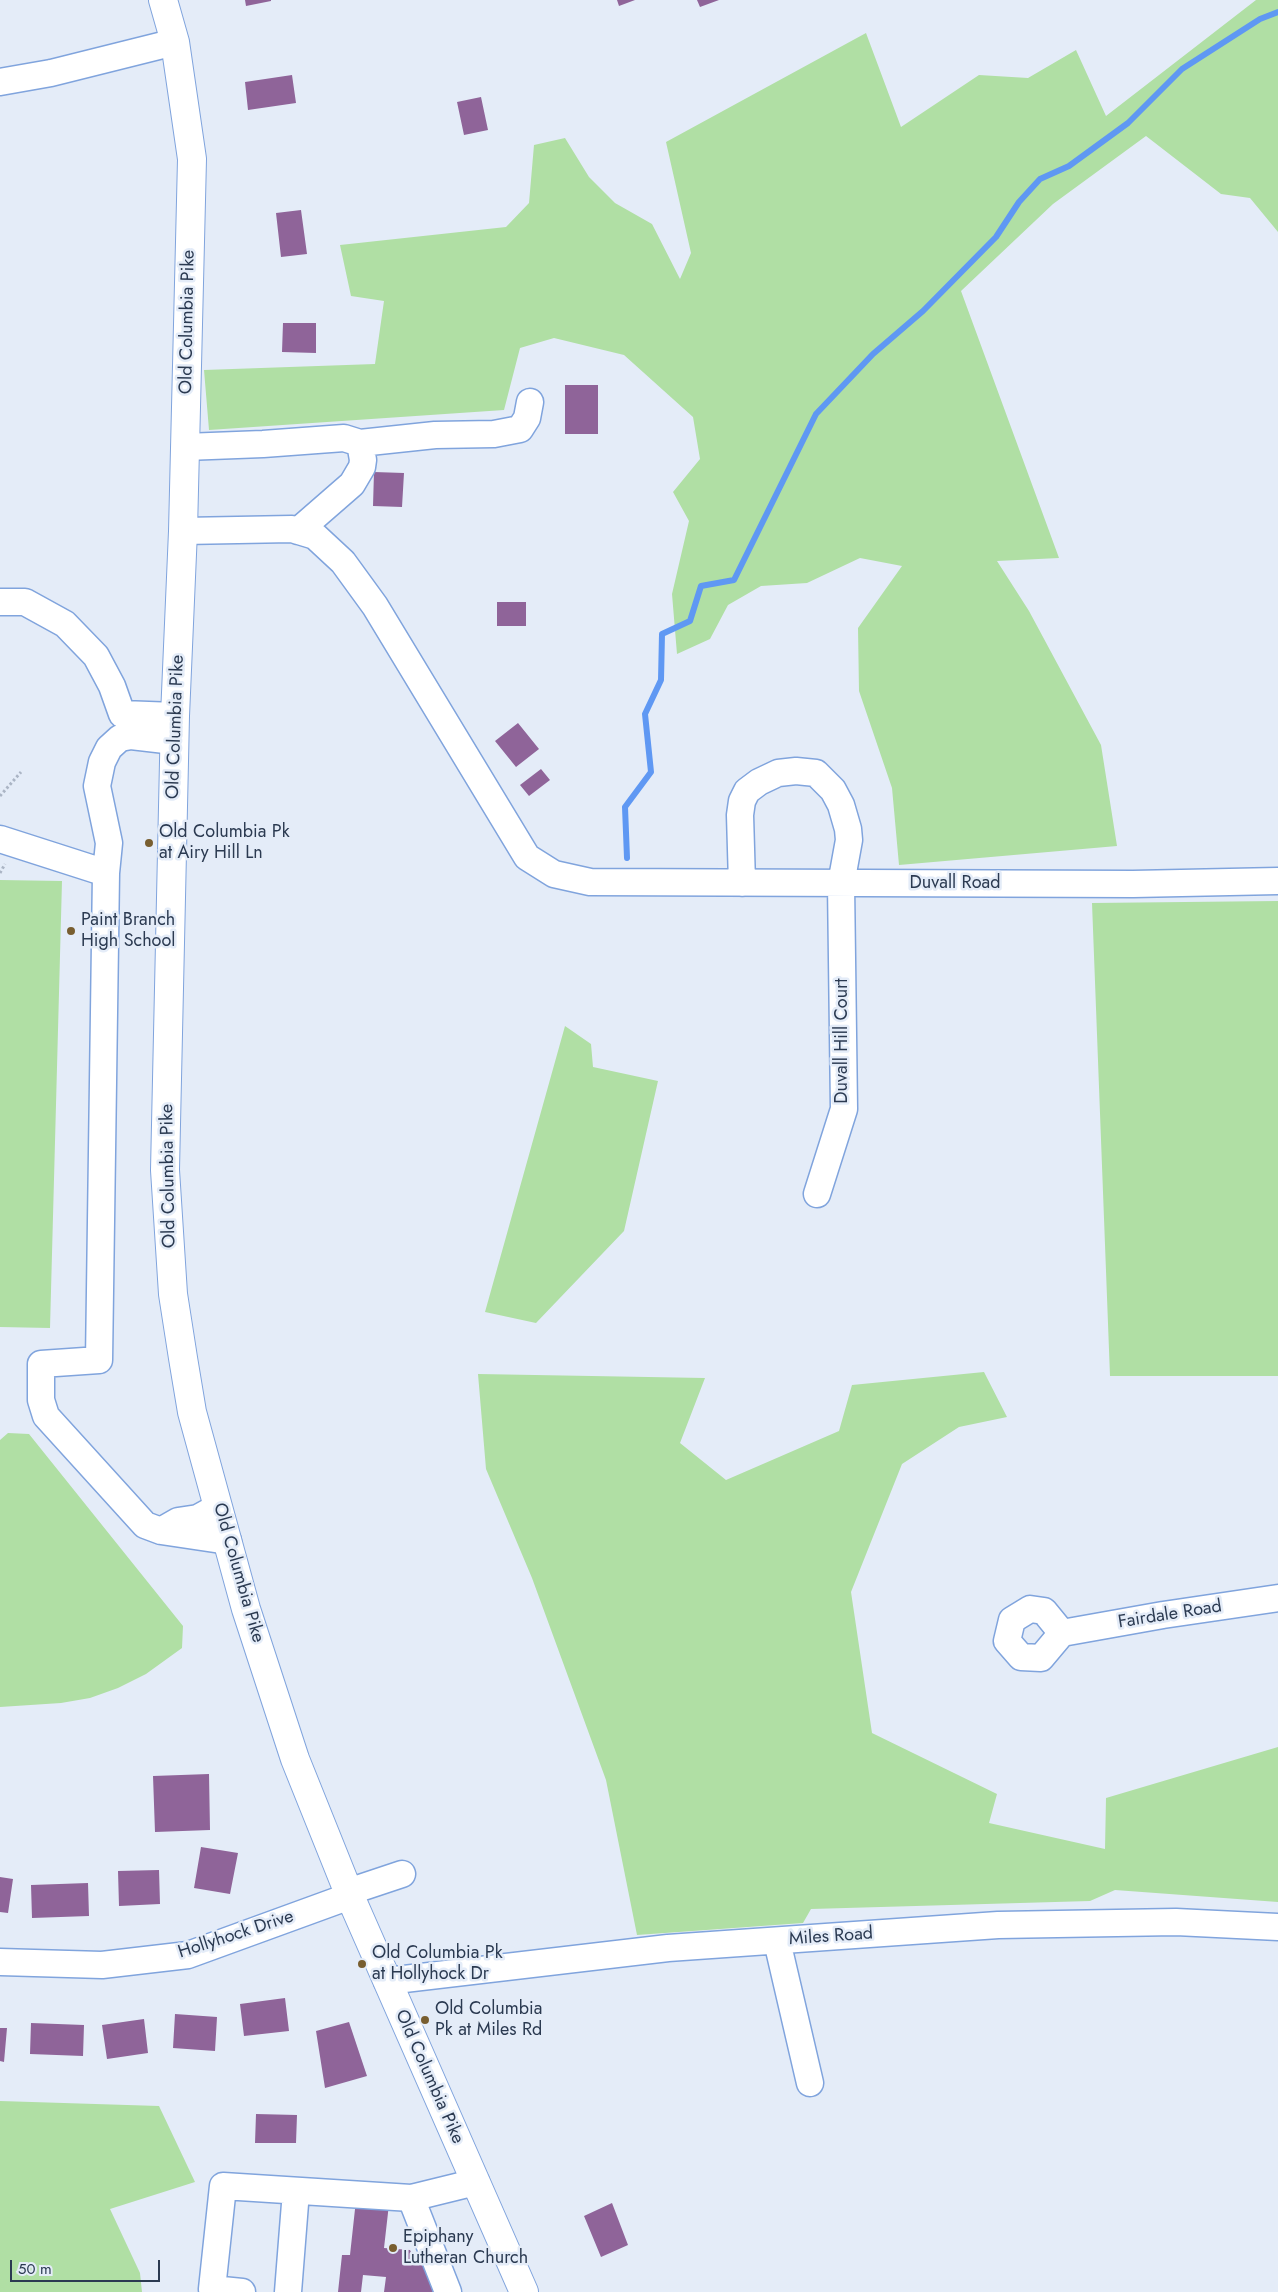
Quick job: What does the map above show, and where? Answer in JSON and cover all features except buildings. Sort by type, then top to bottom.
[{"type":"main road","name":"Old Columbia Pike","points":[[163,0],[175,42],[192,159],[183,531],[175,728],[165,1170],[173,1294],[183,1358],[192,1412],[246,1609],[295,1759],[349,1894],[524,2292]]},
{"type":"street","points":[[0,82],[51,73],[175,42]]},
{"type":"street","points":[[185,447],[344,438],[360,443],[435,434],[494,434],[520,429],[527,418],[530,402]]},
{"type":"street","points":[[183,531],[292,529],[298,531],[352,484],[362,467],[363,460],[360,443]]},
{"type":"street","name":"Duvall Road","points":[[298,531],[315,536],[343,562],[375,606],[527,857],[554,874],[590,882],[633,883],[1133,884],[1278,881]]},
{"type":"street","points":[[0,602],[25,602],[65,624],[96,656],[112,686],[122,714],[175,728]]},
{"type":"street","points":[[175,728],[120,738],[109,748],[102,762],[97,786],[109,843],[106,872],[99,1360],[41,1364],[41,1400],[46,1416],[145,1525],[161,1531],[228,1541]]},
{"type":"street","points":[[742,883],[740,833],[742,801],[747,792],[768,776],[796,771],[816,773],[833,790],[841,805],[849,840],[841,884]]},
{"type":"street","points":[[3,850],[106,872]]},
{"type":"street","name":"Duvall Hill Court","points":[[817,1194],[844,1110],[841,884]]},
{"type":"street","points":[[161,1531],[178,1521],[198,1518],[218,1508]]},
{"type":"street","name":"Fairdale Road","points":[[1062,1632],[1278,1598]]},
{"type":"street","name":"Hollyhock Drive","points":[[0,1962],[102,1965],[188,1955],[402,1874]]},
{"type":"street","name":"Miles Road","points":[[387,1981],[668,1948],[998,1925],[1176,1922],[1278,1927]]},
{"type":"street","points":[[777,1941],[810,2084]]},
{"type":"street","points":[[242,2292],[212,2289],[223,2186],[411,2198],[476,2182]]},
{"type":"street","points":[[288,2292],[296,2191]]},
{"type":"street","points":[[411,2198],[448,2292]]},
{"type":"path","points":[[0,796],[21,772]]},
{"type":"path","points":[[0,873],[3,850]]},
{"type":"green space","points":[[1256,0],[1278,0],[1278,232],[1250,198],[1221,194],[1146,136],[1053,204],[961,291],[1059,558],[997,561],[1029,611],[1101,745],[1117,846],[899,865],[892,788],[859,691],[858,628],[902,566],[860,558],[807,583],[761,586],[728,605],[710,639],[677,654],[672,594],[689,521],[673,492],[700,459],[693,417],[624,355],[554,338],[520,348],[504,410],[209,430],[204,370],[375,364],[384,301],[351,296],[340,245],[506,227],[529,203],[534,145],[565,138],[589,177],[615,203],[652,224],[680,279],[691,253],[666,142],[866,33],[901,127],[979,75],[1028,78],[1076,50],[1106,116]]},
{"type":"green space","points":[[0,880],[62,881],[50,1328],[0,1327]]},
{"type":"green space","points":[[1278,901],[1278,1376],[1110,1376],[1092,903]]},
{"type":"green space","points":[[565,1026],[591,1044],[593,1067],[658,1081],[624,1231],[536,1323],[485,1312]]},
{"type":"green space","points":[[984,1372],[1007,1417],[959,1427],[902,1464],[851,1592],[872,1733],[997,1794],[989,1823],[1105,1849],[1106,1798],[1278,1747],[1278,1902],[1115,1890],[1090,1901],[811,1909],[803,1923],[637,1935],[606,1780],[532,1578],[486,1469],[478,1374],[705,1378],[680,1443],[726,1480],[839,1431],[852,1385]]},
{"type":"green space","points":[[8,1433],[29,1434],[183,1626],[182,1648],[146,1674],[118,1688],[90,1698],[61,1703],[0,1707],[0,1440]]},
{"type":"green space","points":[[0,2101],[159,2106],[195,2182],[110,2209],[140,2273],[142,2292],[0,2292]]},
{"type":"waterway","points":[[627,858],[625,807],[651,772],[645,714],[661,680],[662,634],[690,621],[701,586],[734,580],[816,414],[873,354],[923,311],[996,237],[1019,202],[1040,179],[1069,166],[1128,123],[1182,69],[1260,19],[1278,12]]},
{"type":"place","name":"Old Columbia Pk at Airy Hill Ln","points":[[149,843]]},
{"type":"place","name":"Paint Branch High School","points":[[71,931]]},
{"type":"place","name":"Old Columbia Pk at Hollyhock Dr","points":[[362,1964]]},
{"type":"place","name":"Old Columbia Pk at Miles Rd","points":[[425,2020]]},
{"type":"place","name":"Epiphany Lutheran Church","points":[[393,2248]]}]
